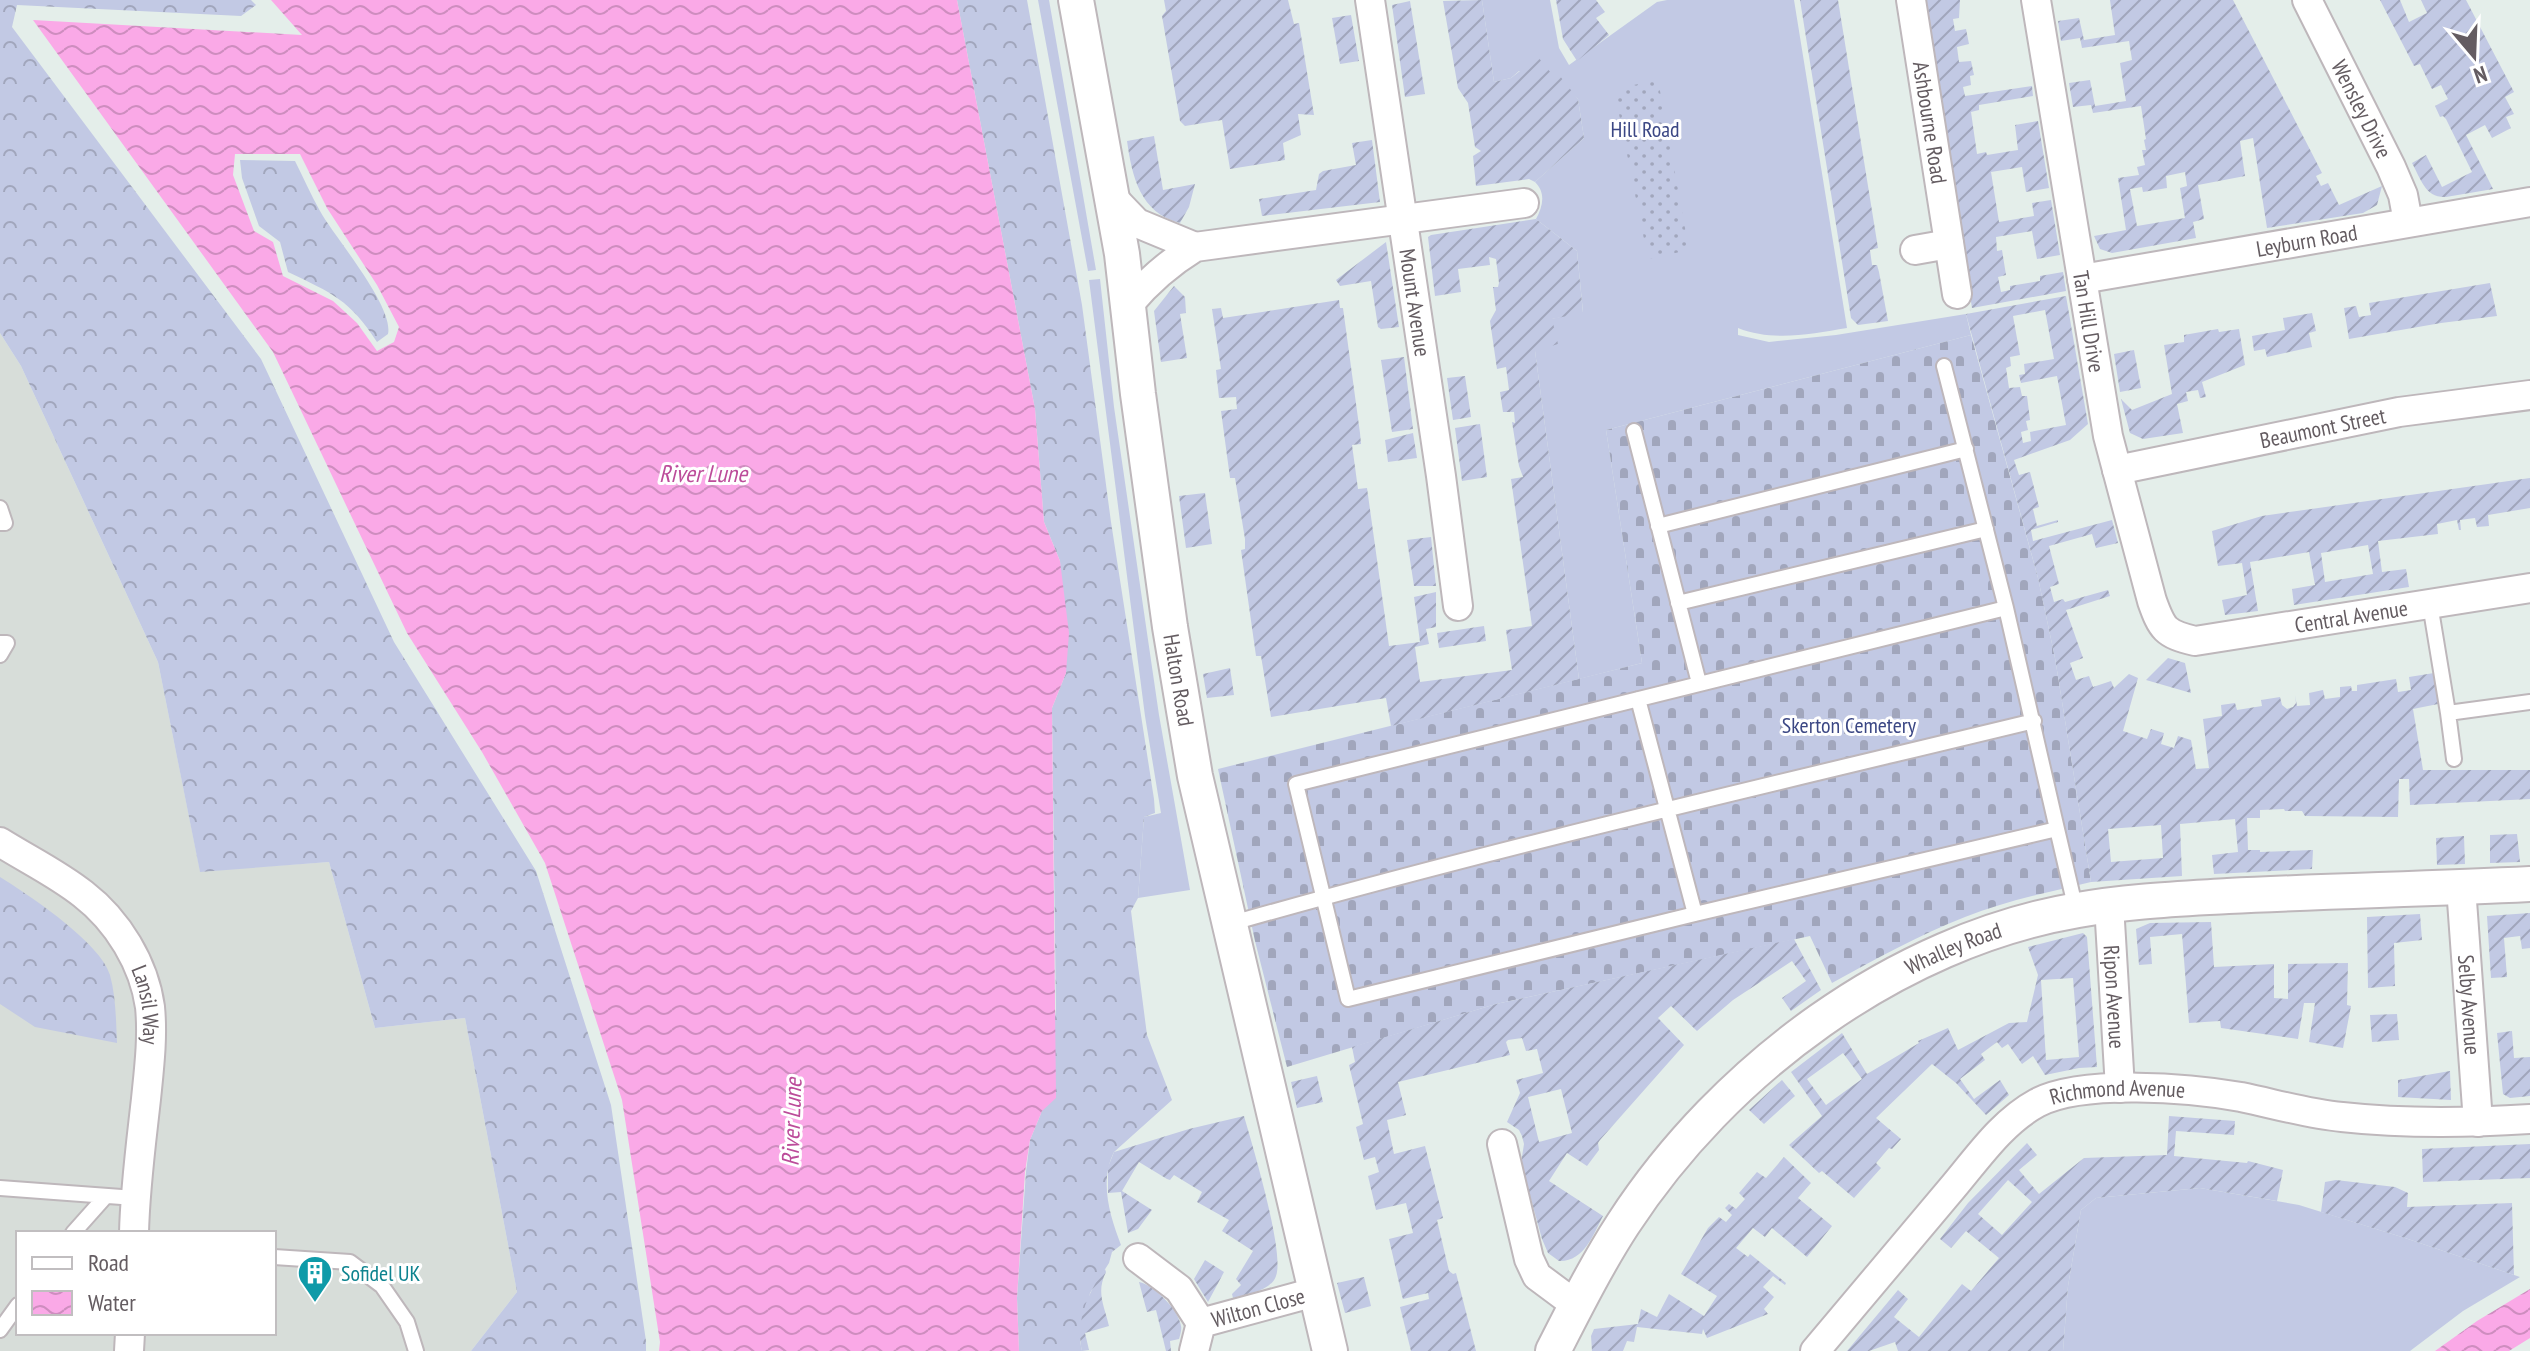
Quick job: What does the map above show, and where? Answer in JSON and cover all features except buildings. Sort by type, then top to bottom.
[{"type":"street","name":"Halton Road","points":[[1076,0],[1129,304],[1138,394],[1176,666],[1195,776],[1330,1351]]},
{"type":"street","name":"Mount Avenue","points":[[1370,0],[1458,606]]},
{"type":"street","name":"Ashbourne Road","points":[[1911,0],[1957,294]]},
{"type":"street","name":"Tan Hill Drive","points":[[2036,0],[2106,424],[2152,601],[2159,619],[2173,636]]},
{"type":"street","name":"Wensley Drive","points":[[2307,0],[2391,167],[2403,195],[2408,222]]},
{"type":"street","points":[[1112,197],[1137,223],[1195,247]]},
{"type":"street","name":"Leyburn Road","points":[[2082,279],[2530,202]]},
{"type":"street","points":[[1129,304],[1147,281],[1195,247],[1524,203]]},
{"type":"street","points":[[1915,250],[1949,244]]},
{"type":"street","name":"Beaumont Street","points":[[2117,470],[2399,412],[2530,395]]},
{"type":"street","name":"Central Avenue","points":[[2173,636],[2195,641],[2530,588]]},
{"type":"street","name":"Lansil Way","points":[[0,842],[84,894],[128,944],[139,967],[149,1006],[151,1051],[134,1231]]},
{"type":"street","name":"Whalley Road","points":[[1553,1351],[1623,1223],[1666,1166],[1734,1091],[1787,1044],[1883,980],[1923,960],[2022,923],[2093,907],[2282,893],[2530,884]]},
{"type":"street","name":"Selby Avenue","points":[[2461,887],[2478,1122]]},
{"type":"street","name":"Ripon Avenue","points":[[2093,907],[2120,1088]]},
{"type":"street","name":"Richmond Avenue","points":[[1815,1351],[2000,1131],[2039,1102],[2057,1095],[2120,1088],[2180,1090],[2238,1097],[2340,1117],[2407,1122],[2530,1119]]},
{"type":"street","points":[[1502,1144],[1529,1259],[1537,1276],[1576,1305]]},
{"type":"street","name":"Wilton Close","points":[[1138,1258],[1179,1289],[1201,1323],[1194,1351]]},
{"type":"street","name":"Wilton Close","points":[[1201,1323],[1315,1292]]},
{"type":"lane","points":[[1944,366],[2034,721],[2057,829],[2093,907]]},
{"type":"lane","points":[[1634,431],[1699,683]]},
{"type":"lane","points":[[1658,526],[1966,449]]},
{"type":"lane","points":[[0,508],[5,523],[0,523]]},
{"type":"lane","points":[[1678,603],[1986,529]]},
{"type":"lane","points":[[2430,604],[2454,759]]},
{"type":"lane","points":[[2006,608],[1296,784],[1348,999],[2057,829]]},
{"type":"lane","points":[[0,643],[7,643],[0,655]]},
{"type":"lane","points":[[1638,699],[1695,914]]},
{"type":"lane","points":[[2448,713],[2530,702]]},
{"type":"lane","points":[[1229,924],[1667,810],[2034,721]]},
{"type":"lane","points":[[0,1188],[135,1198]]},
{"type":"lane","points":[[75,1231],[106,1196]]},
{"type":"lane","points":[[276,1257],[350,1262],[382,1286],[407,1322],[416,1351]]},
{"type":"lane","points":[[0,1330],[16,1308]]},
{"type":"shaded area","points":[[0,333],[21,366],[158,662],[200,871],[329,862],[375,1028],[465,1018],[517,1292],[471,1351],[0,1351]]},
{"type":"green space","points":[[0,0],[251,0],[256,5],[241,16],[17,5],[12,27],[261,359],[394,642],[536,871],[611,1105],[646,1351],[471,1351],[517,1292],[465,1018],[375,1028],[329,862],[200,872],[158,662],[21,366],[0,333]]},
{"type":"green space","points":[[957,0],[1027,0],[1082,305],[1111,522],[1154,799],[1155,813],[1144,817],[1138,898],[1131,911],[1147,1035],[1172,1100],[1114,1152],[1110,1163],[1108,1199],[1121,1245],[1112,1252],[1109,1263],[1090,1293],[1080,1341],[1082,1351],[1019,1351],[1017,1298],[1026,1172],[1030,1140],[1042,1111],[1056,1010],[1052,708],[1066,673],[1060,561],[1044,522],[1035,409]]},
{"type":"green space","points":[[1038,0],[1049,0],[1096,270],[1088,271]]},
{"type":"green space","points":[[1164,0],[1288,0],[1294,24],[1299,23],[1314,115],[1298,114],[1301,135],[1283,143],[1285,160],[1230,169],[1222,120],[1185,126],[1180,121],[1162,16],[1166,11]]},
{"type":"green space","points":[[1482,0],[1550,0],[1559,48],[1569,65],[1657,2],[1794,0],[1847,328],[1778,336],[1738,328],[1738,335],[1769,342],[1836,335],[1966,314],[1971,335],[1606,430],[1642,663],[1579,679],[1535,351],[1551,319],[1583,312],[1577,251],[1536,219],[1542,200],[1535,182],[1584,138],[1578,99],[1551,73],[1519,71],[1511,78],[1494,82]]},
{"type":"green space","points":[[1482,0],[1494,82],[1511,78],[1538,57],[1551,73],[1556,71],[1578,99],[1584,138],[1535,182],[1529,179],[1476,186],[1473,156],[1481,151],[1475,147],[1468,103],[1458,88],[1443,1]]},
{"type":"green space","points":[[1556,0],[1596,0],[1605,12],[1596,18],[1609,35],[1577,61],[1563,39]]},
{"type":"green space","points":[[1800,0],[1838,0],[1878,248],[1870,250],[1872,265],[1877,265],[1879,272],[1888,321],[1858,325],[1851,318]]},
{"type":"green space","points":[[1924,0],[1960,0],[1959,18],[1953,19],[1955,31],[1966,29],[1969,44],[1957,47],[1959,62],[1971,61],[1974,75],[1970,76],[1971,85],[1963,87],[1965,96],[2032,86],[2033,96],[1979,105],[1979,110],[1971,112],[1977,154],[2018,150],[2015,125],[2038,121],[2049,188],[2026,192],[2022,167],[1991,172],[1999,222],[2034,216],[2032,203],[2051,200],[2060,255],[2037,259],[2032,231],[1996,237],[1997,251],[2002,250],[2006,275],[1998,277],[2001,292],[2010,290],[2010,286],[2040,281],[2040,276],[2063,272],[2066,291],[1972,308]]},
{"type":"green space","points":[[2110,0],[2233,0],[2322,173],[2316,176],[2321,186],[2328,183],[2339,205],[2382,186],[2377,205],[2363,213],[2267,228],[2253,138],[2240,141],[2245,176],[2198,185],[2204,219],[2193,222],[2196,238],[2112,253],[2100,249],[2094,236],[2126,230],[2118,178],[2139,175],[2137,167],[2145,165],[2142,150],[2146,150],[2146,139],[2141,106],[2093,113],[2091,105],[2073,107],[2069,83],[2090,80],[2095,106],[2126,101],[2120,63],[2132,60],[2129,41],[2082,48],[2080,38],[2061,41],[2058,21],[2079,18],[2084,40],[2115,35]],"holes":[[[2185,172],[2187,186],[2180,188],[2185,218],[2137,226],[2130,189],[2142,187],[2143,192],[2167,188],[2166,176]]]},
{"type":"green space","points":[[2380,0],[2400,0],[2409,22],[2427,13],[2421,0],[2466,0],[2514,92],[2505,97],[2514,114],[2506,117],[2511,128],[2492,138],[2485,125],[2466,135],[2493,189],[2446,197],[2428,191],[2421,181],[2412,163],[2426,155],[2442,187],[2472,172],[2446,119],[2440,117],[2435,106],[2448,99],[2441,85],[2432,89],[2420,64],[2414,66]]},
{"type":"green space","points":[[1410,1],[1425,94],[1405,97],[1392,5]]},
{"type":"green space","points":[[1351,15],[1359,61],[1340,64],[1332,18]]},
{"type":"green space","name":"Hill Road","points":[[1658,80],[1689,250],[1648,259],[1614,89]]},
{"type":"green space","points":[[1154,136],[1163,190],[1195,184],[1189,207],[1180,223],[1156,211],[1147,202],[1135,180],[1127,141]]},
{"type":"green space","points":[[1372,140],[1380,202],[1262,216],[1259,199],[1316,190],[1319,174],[1323,171],[1356,165],[1352,143]]},
{"type":"green space","points":[[240,160],[295,161],[320,211],[373,290],[382,307],[388,334],[377,342],[358,316],[339,299],[288,272],[280,242],[259,226],[242,178]]},
{"type":"green space","points":[[1536,219],[1577,251],[1583,313],[1552,319],[1558,344],[1535,351],[1579,679],[1391,726],[1386,698],[1271,717],[1261,656],[1256,656],[1241,550],[1245,549],[1245,539],[1235,478],[1230,478],[1221,411],[1237,409],[1236,397],[1219,398],[1216,370],[1221,369],[1212,309],[1221,308],[1223,318],[1339,300],[1340,308],[1343,308],[1360,433],[1361,444],[1352,445],[1358,489],[1367,488],[1389,646],[1420,642],[1414,597],[1436,592],[1436,627],[1426,629],[1429,644],[1415,647],[1420,682],[1512,670],[1506,630],[1532,626],[1511,479],[1523,477],[1512,422],[1515,423],[1514,412],[1503,412],[1500,392],[1509,390],[1506,367],[1497,369],[1490,321],[1496,310],[1493,287],[1498,287],[1499,283],[1496,259],[1489,257],[1490,265],[1458,269],[1461,292],[1435,296],[1428,237]]},
{"type":"green space","points":[[1386,242],[1399,327],[1381,329],[1378,327],[1371,281],[1340,286],[1336,280]]},
{"type":"green space","points":[[1100,279],[1114,407],[1159,715],[1190,890],[1138,898],[1144,817],[1161,813],[1145,716],[1089,280]]},
{"type":"green space","points":[[2490,283],[2497,316],[2349,339],[2344,308],[2356,306],[2359,317],[2371,315],[2369,303]]},
{"type":"green space","points":[[1174,286],[1185,297],[1186,313],[1180,314],[1187,358],[1161,362],[1154,311]]},
{"type":"green space","points":[[2066,296],[2088,424],[2070,440],[2014,460],[2019,475],[2030,472],[2039,507],[2033,509],[2037,526],[2058,520],[2031,530],[2033,541],[2112,520],[2118,543],[2096,548],[2092,534],[2049,546],[2059,584],[2050,587],[2054,602],[2108,590],[2110,596],[2066,610],[2083,658],[2070,663],[2076,680],[2089,676],[2093,687],[2111,681],[2114,688],[2129,674],[2138,678],[2123,731],[2147,739],[2151,729],[2164,733],[2161,744],[2174,748],[2178,736],[2191,740],[2196,769],[2209,768],[2203,719],[2222,716],[2221,705],[2235,703],[2237,710],[2262,706],[2261,700],[2280,697],[2287,709],[2296,703],[2295,695],[2297,706],[2310,705],[2309,693],[2323,690],[2325,699],[2340,697],[2340,687],[2351,686],[2352,691],[2357,691],[2357,685],[2396,679],[2398,692],[2411,690],[2409,677],[2434,673],[2438,704],[2413,709],[2423,770],[2530,770],[2530,799],[2410,805],[2409,779],[2399,779],[2398,817],[2305,816],[2302,811],[2284,809],[2260,810],[2260,818],[2247,818],[2248,850],[2313,850],[2312,869],[2214,874],[2212,855],[2238,852],[2235,819],[2180,824],[2182,876],[2091,882],[2055,658],[2038,578],[1966,314]],"holes":[[[2045,310],[2054,359],[2024,364],[2025,374],[2019,375],[2021,383],[2057,376],[2066,425],[2030,432],[2031,441],[2023,443],[2021,432],[2028,430],[2026,421],[2030,420],[2027,396],[2022,396],[2020,387],[2009,388],[2006,368],[2011,366],[2010,357],[2020,355],[2013,316]],[[2161,825],[2163,858],[2111,862],[2108,829]]]},
{"type":"green space","points":[[2312,313],[2316,331],[2309,333],[2312,347],[2267,357],[2265,349],[2254,351],[2252,336],[2285,330],[2283,318]]},
{"type":"green space","points":[[2218,329],[2219,332],[2239,329],[2245,365],[2202,382],[2206,397],[2200,398],[2198,390],[2186,392],[2188,401],[2177,404],[2183,433],[2143,439],[2130,433],[2121,399],[2132,410],[2172,394],[2164,345],[2184,342],[2184,335]]},
{"type":"green space","name":"Skerton Cemetery","points":[[1971,335],[2038,578],[2055,658],[2091,882],[1965,917],[1914,939],[1832,983],[1810,936],[1496,1004],[1287,1067],[1255,941],[1218,769],[1642,663],[1606,430]]},
{"type":"green space","points":[[2134,350],[2141,388],[2120,392],[2114,354]]},
{"type":"green space","points":[[1404,357],[1413,429],[1392,432],[1381,360]]},
{"type":"green space","points":[[1465,376],[1471,417],[1453,420],[1447,378]]},
{"type":"green space","points":[[1480,424],[1487,477],[1462,481],[1455,428]]},
{"type":"green space","points":[[1413,433],[1417,458],[1388,462],[1385,440]]},
{"type":"green space","points":[[2530,478],[2530,508],[2488,515],[2489,526],[2477,527],[2475,518],[2460,520],[2459,530],[2457,520],[2437,524],[2438,534],[2378,541],[2382,572],[2406,569],[2409,587],[2294,605],[2292,589],[2315,585],[2309,552],[2250,562],[2258,611],[2225,615],[2222,600],[2247,595],[2242,563],[2218,566],[2212,531],[2262,516]],"holes":[[[2368,545],[2373,574],[2325,582],[2321,553]]]},
{"type":"green space","points":[[1205,493],[1212,544],[1186,548],[1179,496]]},
{"type":"green space","points":[[1431,537],[1436,586],[1414,586],[1407,540]]},
{"type":"green space","points":[[1484,626],[1486,641],[1439,648],[1437,633]]},
{"type":"green space","points":[[2168,658],[2185,663],[2191,693],[2146,680]]},
{"type":"green space","points":[[1230,668],[1234,695],[1207,698],[1203,674]]},
{"type":"green space","points":[[2517,834],[2520,862],[2490,863],[2490,835]]},
{"type":"green space","points":[[2464,836],[2465,864],[2437,865],[2436,838]]},
{"type":"green space","points":[[0,877],[62,921],[104,962],[113,992],[117,1043],[35,1027],[0,1004]]},
{"type":"green space","points":[[2530,913],[2530,948],[2522,949],[2520,936],[2504,938],[2507,977],[2491,978],[2487,916]]},
{"type":"green space","points":[[2420,914],[2422,940],[2394,943],[2395,986],[2368,988],[2367,917]]},
{"type":"green space","points":[[2211,922],[2214,967],[2274,964],[2274,998],[2288,999],[2288,964],[2348,963],[2347,1005],[2351,1006],[2343,1048],[2309,1042],[2315,1003],[2304,1003],[2298,1039],[2221,1028],[2220,1021],[2189,1023],[2182,934],[2150,937],[2152,964],[2139,965],[2136,929],[2150,923]]},
{"type":"green space","points":[[2083,933],[2087,937],[2097,1067],[2045,1075],[2033,1056],[2022,1064],[2008,1044],[2002,1048],[1997,1042],[1981,1054],[1985,1060],[1960,1079],[1974,1099],[2000,1080],[2009,1095],[1986,1115],[1956,1083],[1932,1064],[1876,1118],[1901,1139],[1876,1163],[1881,1168],[1854,1198],[1822,1171],[1819,1173],[1789,1145],[1822,1116],[1791,1072],[1842,1033],[1867,1074],[1918,1041],[1948,1028],[1958,1050],[2009,1023],[2027,1022],[2038,975],[2028,947]],"holes":[[[2073,978],[2079,1057],[2046,1060],[2041,980]],[[1843,1053],[1862,1079],[1826,1105],[1807,1079]]]},
{"type":"green space","points":[[1794,939],[1821,990],[1791,1011],[1782,998],[1806,981],[1792,961],[1733,1000],[1697,1031],[1671,1006],[1658,1018],[1684,1045],[1600,1140],[1599,1150],[1587,1166],[1567,1153],[1549,1181],[1603,1216],[1587,1246],[1568,1260],[1559,1261],[1548,1253],[1521,1163],[1522,1136],[1507,1122],[1520,1093],[1516,1080],[1543,1073],[1537,1049],[1526,1051],[1522,1038],[1508,1040],[1510,1055],[1398,1082],[1406,1115],[1387,1120],[1394,1154],[1425,1146],[1443,1218],[1437,1220],[1449,1271],[1456,1273],[1476,1351],[1411,1351],[1400,1307],[1429,1299],[1428,1293],[1403,1299],[1402,1296],[1389,1239],[1413,1233],[1406,1203],[1376,1210],[1368,1176],[1379,1172],[1375,1157],[1364,1160],[1356,1127],[1363,1124],[1349,1065],[1355,1062],[1352,1047],[1496,1004]],"holes":[[[1561,1089],[1572,1133],[1539,1142],[1528,1097]]]},
{"type":"green space","points":[[2397,1014],[2399,1040],[2372,1042],[2370,1015]]},
{"type":"green space","points":[[2512,1031],[2514,1058],[2530,1057],[2530,1096],[2510,1098],[2503,1094],[2497,1033]]},
{"type":"green space","points":[[2450,1071],[2451,1100],[2398,1097],[2398,1080]]},
{"type":"green space","points":[[1317,1076],[1323,1102],[1297,1108],[1291,1082]]},
{"type":"green space","points":[[1782,1080],[1795,1096],[1764,1124],[1749,1110]]},
{"type":"green space","points":[[1244,1116],[1266,1198],[1278,1264],[1276,1276],[1269,1285],[1233,1298],[1232,1294],[1241,1285],[1236,1279],[1253,1251],[1222,1231],[1229,1220],[1197,1202],[1202,1192],[1174,1175],[1167,1179],[1139,1162],[1122,1191],[1152,1210],[1138,1229],[1128,1233],[1121,1192],[1108,1193],[1108,1167],[1114,1152]]},
{"type":"green space","points":[[2169,1116],[2235,1121],[2234,1135],[2176,1131],[2174,1156],[2248,1161],[2283,1170],[2277,1201],[2200,1188],[2096,1198],[2081,1210],[2068,1286],[2063,1351],[1898,1351],[1895,1342],[1869,1351],[1847,1351],[1898,1290],[1908,1299],[1894,1317],[1919,1337],[1962,1284],[1971,1291],[1999,1258],[1966,1231],[1951,1248],[1940,1239],[1968,1203],[2027,1143],[2037,1155],[2019,1170],[2039,1194],[2084,1158],[2167,1155]],"holes":[[[2008,1180],[2032,1202],[2002,1235],[1978,1214]]]},
{"type":"green space","points":[[2530,1144],[2530,1178],[2423,1182],[2422,1149]]},
{"type":"green space","points":[[1784,1157],[1811,1183],[1798,1198],[1832,1226],[1807,1257],[1772,1228],[1765,1237],[1753,1228],[1736,1248],[1748,1257],[1750,1254],[1786,1283],[1773,1276],[1763,1287],[1774,1297],[1764,1309],[1768,1314],[1707,1338],[1703,1329],[1702,1334],[1637,1327],[1634,1342],[1627,1341],[1623,1351],[1592,1351],[1594,1329],[1638,1324],[1641,1309],[1657,1317],[1669,1294],[1704,1316],[1717,1296],[1681,1274],[1708,1228],[1719,1217],[1726,1222],[1732,1215],[1725,1208],[1729,1204],[1736,1209],[1745,1199],[1739,1193],[1757,1172],[1766,1178]]},
{"type":"green space","points":[[2336,1180],[2395,1187],[2408,1193],[2407,1207],[2512,1203],[2514,1275],[2321,1212],[2325,1182]]},
{"type":"green space","points":[[2200,1188],[2299,1205],[2520,1277],[2463,1311],[2410,1351],[2063,1351],[2068,1286],[2081,1210],[2096,1198]]},
{"type":"green space","points":[[1205,1260],[1224,1272],[1208,1302],[1194,1279]]},
{"type":"green space","points":[[1105,1269],[1101,1292],[1109,1326],[1085,1333],[1089,1350],[1082,1351],[1080,1329],[1084,1308]]},
{"type":"green space","points":[[1364,1277],[1371,1306],[1345,1313],[1337,1283]]},
{"type":"green space","points":[[1139,1282],[1158,1293],[1179,1320],[1180,1336],[1170,1341],[1171,1351],[1166,1351],[1156,1310],[1147,1312]]},
{"type":"water","name":"River Lune","points":[[271,0],[957,0],[1035,409],[1044,522],[1060,561],[1069,633],[1066,673],[1052,708],[1056,1098],[1042,1111],[1030,1140],[1025,1172],[1017,1298],[1019,1351],[659,1351],[622,1100],[545,863],[482,752],[407,633],[273,352],[33,20],[302,35]],"holes":[[[235,154],[300,154],[327,208],[377,285],[399,327],[394,342],[377,351],[357,323],[333,301],[283,276],[273,242],[254,231],[233,175]]]},
{"type":"water","points":[[2530,1289],[2530,1338],[2509,1351],[2435,1351],[2477,1321]]},
{"type":"place","name":"Sofidel UK","points":[[315,1304]]}]
